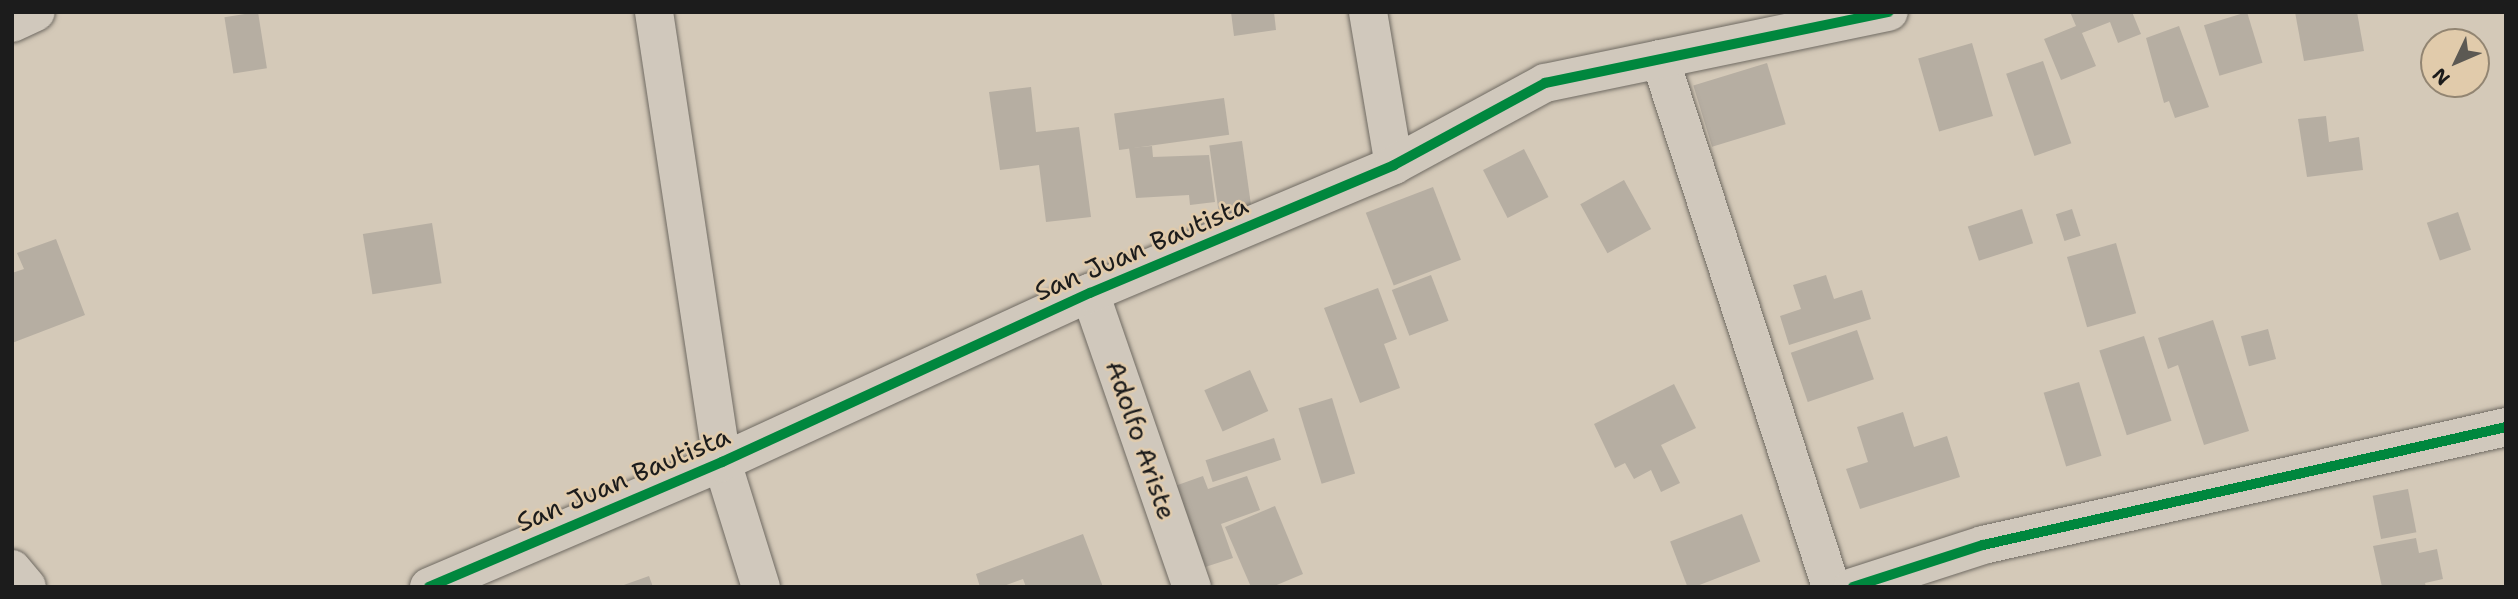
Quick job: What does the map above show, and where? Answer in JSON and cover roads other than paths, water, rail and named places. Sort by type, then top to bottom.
[{"type":"street","points":[[12,23],[36,12]]},
{"type":"street","points":[[654,12],[722,462],[761,587]]},
{"type":"street","points":[[1368,12],[1394,165]]},
{"type":"street","name":"San Juan Bautista","points":[[429,587],[722,462],[1090,293],[1394,165],[1545,83],[1889,12]]},
{"type":"street","points":[[1660,60],[1831,587]]},
{"type":"street","name":"Adolfo Ariste","points":[[1090,293],[1192,587]]},
{"type":"street","points":[[1853,587],[1983,545],[2506,427]]},
{"type":"street","points":[[12,569],[27,587]]}]
